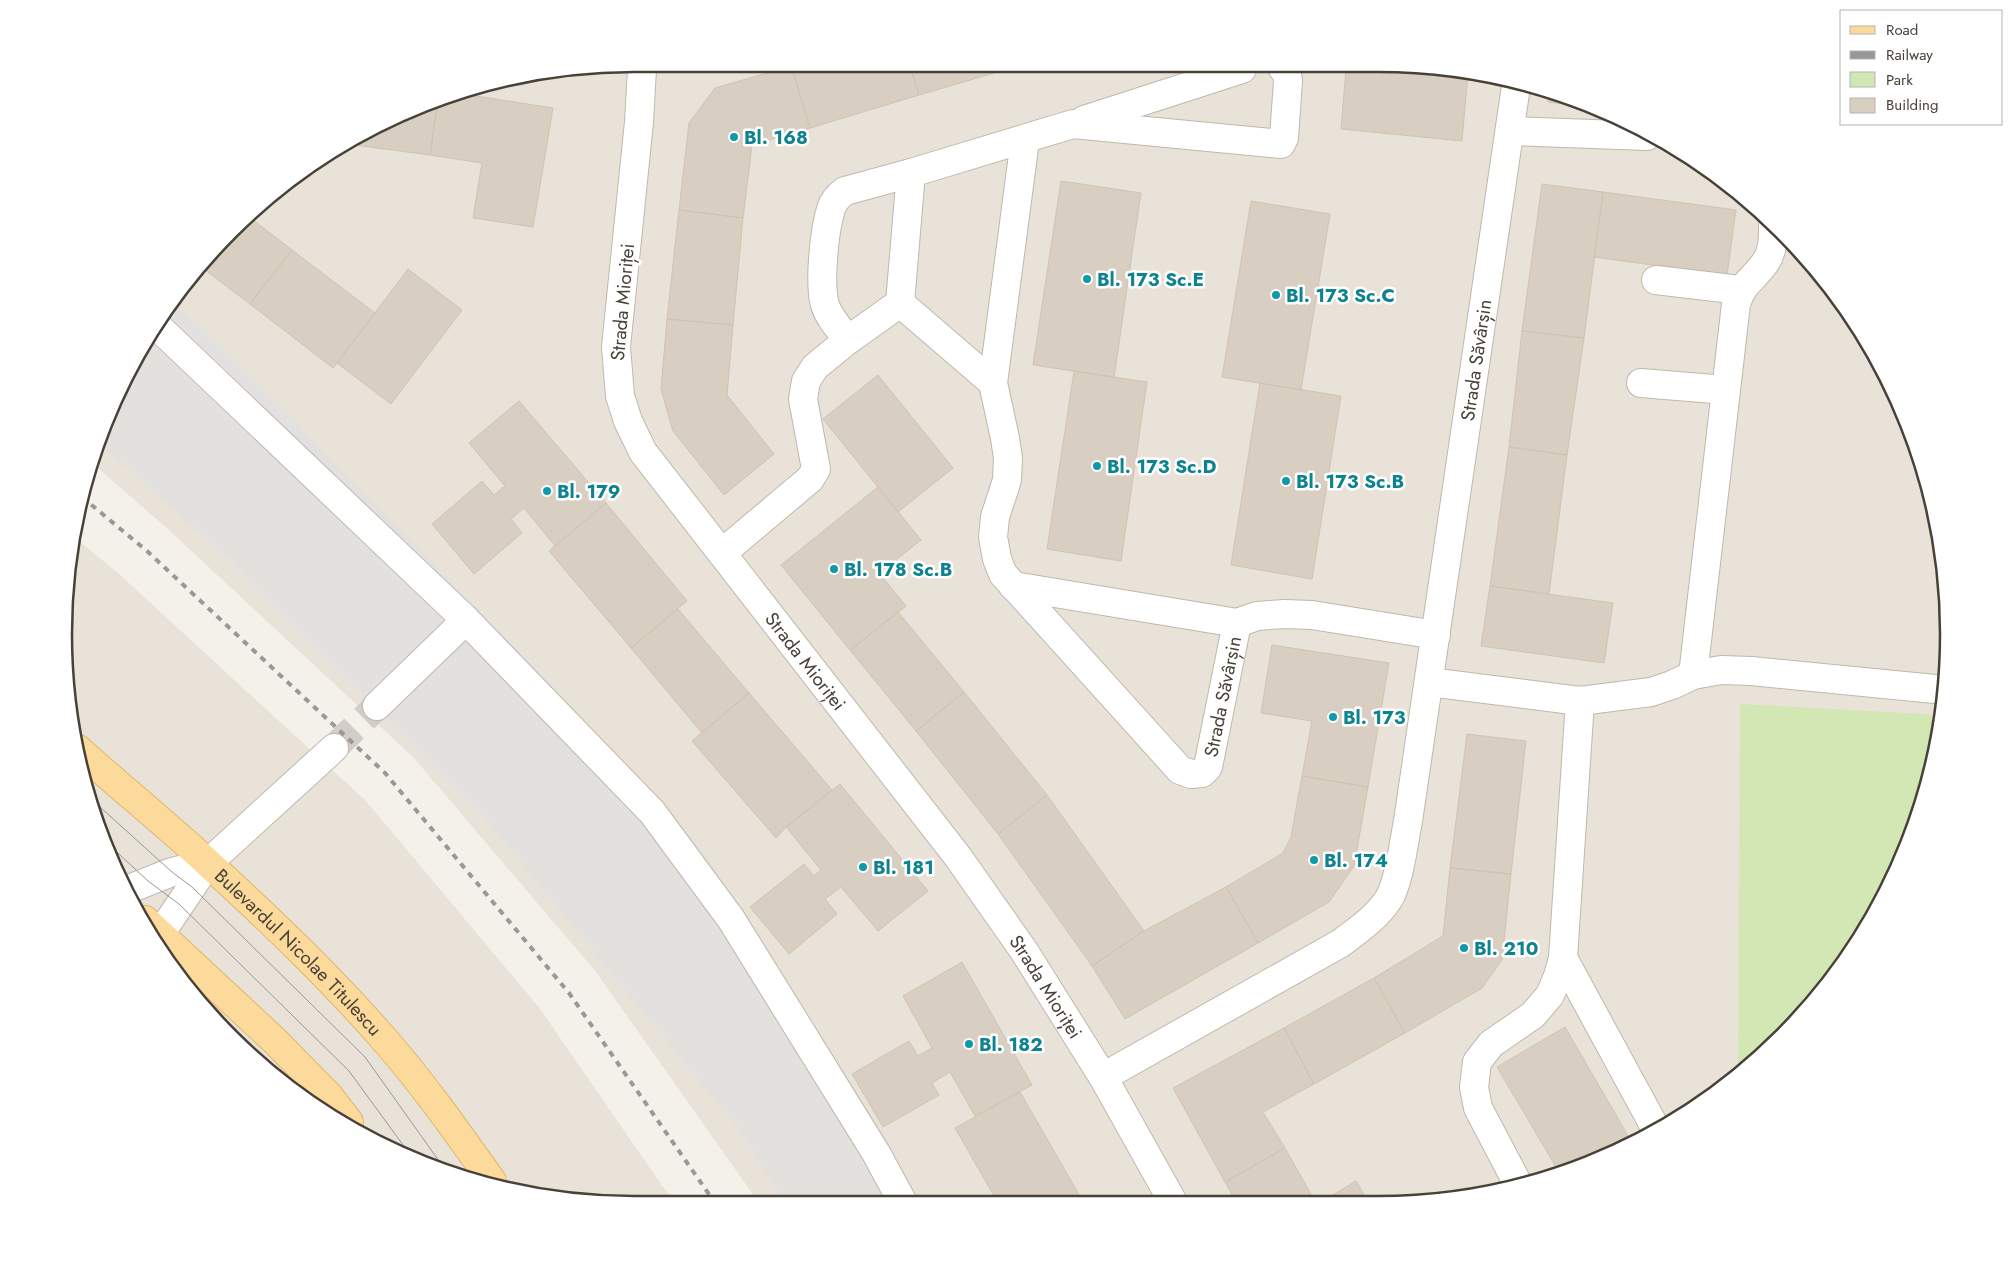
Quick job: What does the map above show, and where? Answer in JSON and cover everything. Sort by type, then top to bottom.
[{"type":"main road","name":"Bulevardul Nicolae Titulescu","points":[[86,756],[208,863],[318,968],[390,1046],[438,1105],[488,1176]]},
{"type":"main road","points":[[164,941],[275,1041],[329,1096],[343,1114]]},
{"type":"street","name":"Strada Mioriței","points":[[642,72],[639,122],[616,347],[616,367],[620,396],[628,421],[643,452],[958,857],[1024,951],[1103,1077],[1170,1196]]},
{"type":"street","points":[[848,340],[831,318],[825,305],[822,286],[831,207],[844,191],[1024,140],[1233,72]]},
{"type":"street","points":[[1073,124],[1281,144],[1284,138],[1288,81],[1288,74],[1286,72]]},
{"type":"street","name":"Strada Săvârșin","points":[[1103,1077],[1341,942],[1370,920],[1389,899],[1400,864],[1429,682],[1515,90]]},
{"type":"street","points":[[1510,131],[1637,136]]},
{"type":"street","points":[[1024,140],[993,383],[1008,458],[1007,480],[995,517],[993,537],[997,559],[1008,580],[1237,623]]},
{"type":"street","points":[[722,553],[810,479],[816,468],[803,399],[806,381],[815,367],[848,340],[900,303],[911,173]]},
{"type":"street","points":[[1694,675],[1736,304],[1740,290],[1765,263],[1772,247],[1773,234]]},
{"type":"street","points":[[1656,280],[1740,290]]},
{"type":"street","points":[[900,303],[993,383]]},
{"type":"street","points":[[162,331],[466,620],[658,820],[731,920],[876,1153],[899,1196]]},
{"type":"street","points":[[1641,383],[1726,390]]},
{"type":"street","name":"Strada Săvârșin","points":[[1008,580],[1180,770],[1191,774],[1202,773],[1208,767],[1237,623],[1257,616],[1284,614],[1312,615],[1436,635]]},
{"type":"street","points":[[377,706],[466,620]]},
{"type":"street","points":[[1429,682],[1580,701],[1651,692],[1672,686],[1694,675],[1720,670],[1752,671],[1937,689]]},
{"type":"street","points":[[1515,1178],[1478,1108],[1474,1087],[1477,1062],[1491,1044],[1534,1015],[1550,995],[1558,976],[1563,958],[1580,701]]},
{"type":"street","points":[[156,928],[208,863],[334,748]]},
{"type":"street","points":[[133,887],[172,872],[208,863]]},
{"type":"street","points":[[1563,958],[1653,1124]]},
{"type":"shaded area","points":[[634,72],[1379,72],[1452,77],[1489,83],[1559,102],[1627,130],[1660,148],[1691,167],[1749,212],[1776,237],[1824,292],[1846,322],[1883,386],[1911,454],[1921,489],[1930,524],[1939,597],[1939,671],[1936,707],[1930,744],[1911,814],[1883,882],[1850,939],[1797,1008],[1749,1056],[1691,1101],[1627,1138],[1594,1153],[1559,1166],[1489,1185],[1452,1191],[1379,1196],[754,1196],[596,972],[414,758],[170,531],[98,468],[115,419],[130,386],[167,322],[212,264],[237,237],[292,189],[322,167],[386,130],[454,102],[524,83],[561,77]]},
{"type":"shaded area","points":[[179,306],[228,352],[559,693],[705,853],[766,954],[906,1196],[780,1196],[744,1136],[483,816],[227,557],[104,448],[130,386],[148,353]]},
{"type":"shaded area","points":[[80,542],[119,574],[366,801],[540,1009],[669,1196],[597,1194],[524,1185],[454,1166],[419,1153],[386,1138],[322,1101],[264,1056],[237,1031],[212,1004],[167,946],[130,882],[102,814],[83,744],[74,671],[72,634]]},
{"type":"green space","points":[[1740,704],[1935,715],[1930,744],[1911,814],[1883,882],[1865,915],[1846,946],[1801,1004],[1776,1031],[1738,1065]]},
{"type":"building","name":"Bl. 168","points":[[771,72],[793,72],[810,128],[752,145],[743,218],[679,210],[689,123],[715,88]]},
{"type":"building","points":[[793,72],[912,72],[919,95],[810,128]]},
{"type":"building","points":[[912,72],[998,72],[919,95]]},
{"type":"building","points":[[1346,72],[1416,74],[1467,80],[1462,141],[1341,129]]},
{"type":"building","points":[[475,96],[553,108],[533,227],[473,218],[482,163],[430,155],[437,108]]},
{"type":"building","points":[[1548,99],[1564,104],[1548,102]]},
{"type":"building","points":[[437,108],[430,155],[358,145],[386,130]]},
{"type":"building","name":"Bl. 173 Sc.E","points":[[1061,181],[1141,193],[1114,377],[1033,365]]},
{"type":"building","points":[[1542,184],[1603,192],[1584,338],[1522,331]]},
{"type":"building","points":[[1603,192],[1736,210],[1727,275],[1594,257]]},
{"type":"building","name":"Bl. 173 Sc.C","points":[[1251,201],[1330,214],[1301,390],[1222,377]]},
{"type":"building","points":[[679,210],[743,218],[733,325],[667,319]]},
{"type":"building","points":[[254,221],[292,250],[250,304],[206,271]]},
{"type":"building","points":[[292,250],[375,313],[333,368],[250,304]]},
{"type":"building","points":[[408,269],[462,310],[391,404],[337,363]]},
{"type":"building","points":[[667,319],[733,325],[727,395],[774,454],[724,495],[673,431],[661,389]]},
{"type":"building","points":[[1522,331],[1584,338],[1567,455],[1509,447]]},
{"type":"building","name":"Bl. 173 Sc.D","points":[[1074,371],[1147,382],[1121,561],[1047,549]]},
{"type":"building","points":[[878,375],[953,468],[898,512],[823,419]]},
{"type":"building","name":"Bl. 173 Sc.B","points":[[1260,383],[1341,396],[1312,579],[1231,565]]},
{"type":"building","name":"Bl. 179","points":[[519,401],[606,503],[555,546],[524,508],[511,519],[522,533],[474,574],[432,524],[482,481],[494,495],[505,486],[469,443]]},
{"type":"building","points":[[1509,447],[1567,455],[1549,594],[1490,586]]},
{"type":"building","name":"Bl. 178 Sc.B","points":[[878,487],[921,540],[879,573],[906,606],[850,650],[781,565]]},
{"type":"building","points":[[606,503],[687,601],[631,648],[549,551]]},
{"type":"building","points":[[1490,586],[1613,603],[1604,663],[1481,646]]},
{"type":"building","points":[[678,609],[749,693],[702,733],[631,648]]},
{"type":"building","points":[[898,612],[964,692],[916,731],[850,650]]},
{"type":"building","name":"Bl. 173","points":[[1272,645],[1389,663],[1368,787],[1302,776],[1312,721],[1261,713]]},
{"type":"building","points":[[964,692],[1047,795],[998,834],[916,731]]},
{"type":"building","points":[[749,693],[832,790],[786,827],[776,838],[692,741]]},
{"type":"building","points":[[1467,734],[1526,741],[1511,874],[1450,868]]},
{"type":"building","name":"Bl. 174","points":[[1302,776],[1368,787],[1354,866],[1329,902],[1258,943],[1226,887],[1283,853],[1291,837]]},
{"type":"building","name":"Bl. 181","points":[[840,784],[928,891],[878,931],[841,887],[825,899],[837,914],[789,954],[750,907],[804,864],[814,876],[821,870],[786,827]]},
{"type":"building","points":[[1047,795],[1144,931],[1092,966],[998,834]]},
{"type":"building","name":"Bl. 210","points":[[1450,868],[1511,874],[1502,960],[1482,988],[1405,1033],[1374,978],[1443,936]]},
{"type":"building","points":[[1226,887],[1258,943],[1125,1019],[1092,966],[1144,931]]},
{"type":"building","name":"Bl. 182","points":[[962,962],[1032,1085],[975,1116],[950,1072],[932,1083],[939,1095],[883,1127],[852,1074],[909,1041],[918,1056],[932,1048],[903,996]]},
{"type":"building","points":[[1374,978],[1405,1033],[1314,1084],[1284,1028]]},
{"type":"building","points":[[1565,1027],[1629,1137],[1594,1153],[1556,1167],[1497,1067]]},
{"type":"building","points":[[1284,1028],[1314,1084],[1263,1112],[1285,1148],[1225,1182],[1173,1088]]},
{"type":"building","points":[[1020,1092],[1080,1196],[994,1196],[955,1128]]},
{"type":"building","points":[[1285,1148],[1312,1196],[1233,1196],[1225,1182]]},
{"type":"building","points":[[1356,1181],[1365,1196],[1331,1196]]},
{"type":"tunnel","points":[[334,748],[377,706]]},
{"type":"tram line","points":[[100,807],[172,872],[192,887],[365,1057],[438,1160]]},
{"type":"tram line","points":[[116,851],[148,881],[179,904],[349,1071],[404,1146]]},
{"type":"railway","points":[[89,502],[147,551],[385,773],[569,993],[710,1196]]},
{"type":"place","name":"Bl. 168","points":[[734,137]]},
{"type":"place","name":"Bl. 173 Sc.E","points":[[1087,279]]},
{"type":"place","name":"Bl. 173 Sc.C","points":[[1276,295]]},
{"type":"place","name":"Bl. 173 Sc.D","points":[[1097,466]]},
{"type":"place","name":"Bl. 173 Sc.B","points":[[1286,481]]},
{"type":"place","name":"Bl. 179","points":[[547,491]]},
{"type":"place","name":"Bl. 178 Sc.B","points":[[834,569]]},
{"type":"place","name":"Bl. 173","points":[[1333,717]]},
{"type":"place","name":"Bl. 174","points":[[1314,860]]},
{"type":"place","name":"Bl. 181","points":[[863,867]]},
{"type":"place","name":"Bl. 210","points":[[1464,948]]},
{"type":"place","name":"Bl. 182","points":[[969,1044]]}]
